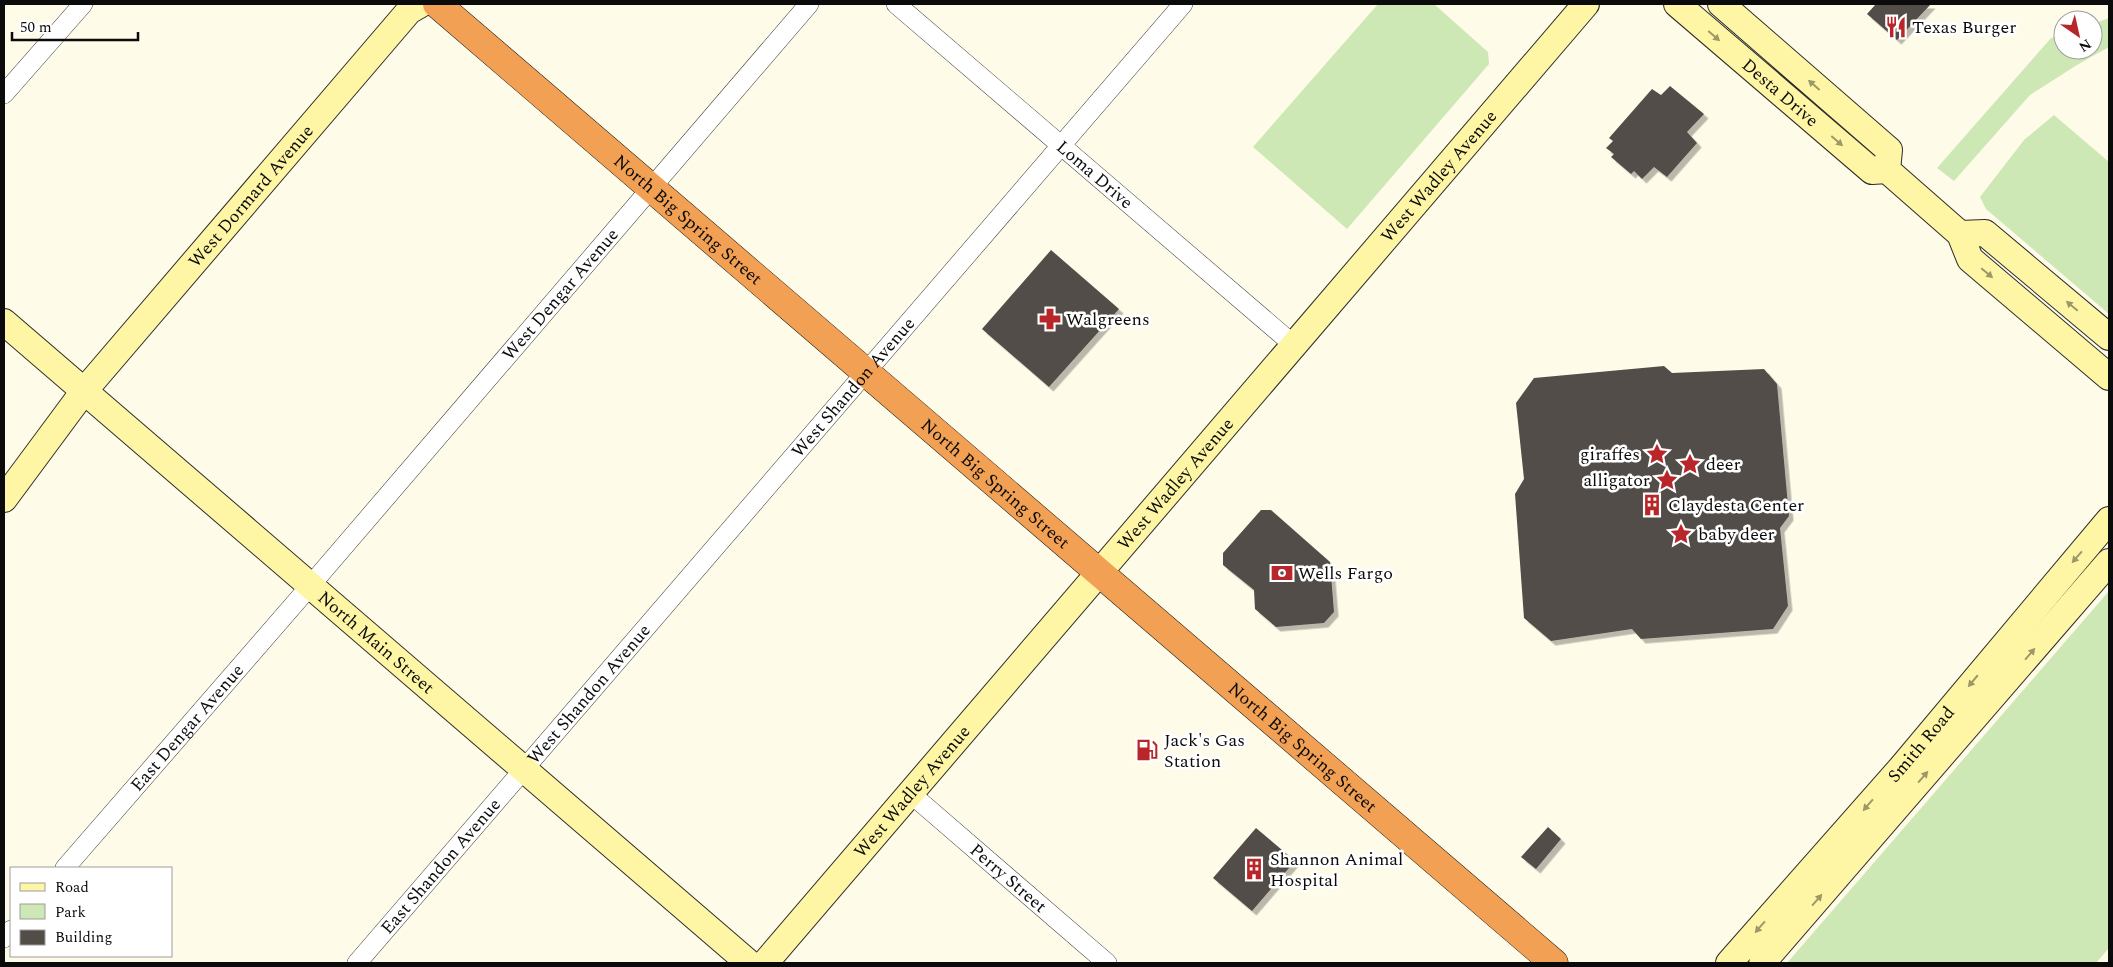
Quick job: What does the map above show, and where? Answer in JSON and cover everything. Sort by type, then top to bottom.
[{"type":"highway","name":"North Big Spring Street","points":[[437,4],[866,373],[1101,572],[1547,961]]},
{"type":"street","points":[[4,94],[83,4]]},
{"type":"street","name":"West Dormard Avenue","points":[[4,499],[84,391],[409,11],[421,4]]},
{"type":"street","name":"West Dengar Avenue","points":[[310,586],[650,187],[809,4]]},
{"type":"street","name":"Loma Drive","points":[[896,4],[1295,346]]},
{"type":"street","name":"West Shandon Avenue","points":[[524,771],[1183,4]]},
{"type":"street","name":"West Wadley Avenue","points":[[764,963],[1295,346],[1586,4]]},
{"type":"street","name":"Desta Drive","points":[[1677,4],[1872,171],[1887,170],[1960,234],[1970,259],[2109,376]]},
{"type":"street","name":"Desta Drive","points":[[1721,4],[1889,150],[1887,170]]},
{"type":"street","points":[[1960,234],[1985,233],[2109,338]]},
{"type":"street","name":"North Main Street","points":[[4,322],[749,963]]},
{"type":"street","name":"Smith Road","points":[[1728,963],[1901,768],[2109,520]]},
{"type":"street","name":"Smith Road","points":[[1762,963],[2109,562]]},
{"type":"street","name":"East Dengar Avenue","points":[[66,867],[310,586]]},
{"type":"street","name":"East Shandon Avenue","points":[[357,963],[524,771]]},
{"type":"street","name":"Perry Street","points":[[910,793],[1107,963]]},
{"type":"green space","points":[[1378,4],[1434,4],[1488,52],[1489,64],[1347,229],[1253,147]]},
{"type":"green space","points":[[2109,18],[2109,47],[2103,50],[2103,20]]},
{"type":"green space","points":[[2053,37],[2053,60],[2086,60],[2030,95],[1954,181],[1937,168]]},
{"type":"green space","points":[[2054,115],[2109,162],[2109,314],[1986,209],[1980,197],[2024,140]]},
{"type":"green space","points":[[2109,591],[2109,948],[2096,963],[1787,963]]},
{"type":"building","name":"Texas Burger","points":[[1876,4],[1931,4],[1897,40],[1867,14]]},
{"type":"building","points":[[1670,86],[1704,114],[1687,132],[1697,143],[1667,177],[1654,167],[1642,179],[1634,171],[1631,174],[1611,157],[1614,154],[1606,148],[1613,141],[1609,138],[1652,89],[1661,95]]},
{"type":"building","name":"Walgreens","points":[[1051,250],[1119,309],[1049,387],[982,329]]},
{"type":"building","name":"Claydesta Center","points":[[1664,366],[1672,373],[1764,369],[1777,384],[1789,516],[1780,528],[1788,606],[1773,629],[1641,639],[1632,629],[1551,641],[1524,618],[1515,494],[1524,479],[1516,403],[1534,378]]},
{"type":"building","name":"Wells Fargo","points":[[1261,510],[1271,510],[1330,562],[1334,612],[1324,623],[1276,627],[1255,609],[1254,590],[1223,565],[1223,553]]},
{"type":"building","points":[[1548,827],[1561,839],[1536,869],[1521,857]]},
{"type":"building","name":"Shannon Animal Hospital","points":[[1256,828],[1295,861],[1252,911],[1213,878]]},
{"type":"place","name":"Texas Burger","points":[[1896,27]]},
{"type":"place","name":"Walgreens","points":[[1050,319]]},
{"type":"place","name":"giraffes","points":[[1657,454]]},
{"type":"place","name":"deer","points":[[1690,464]]},
{"type":"place","name":"alligator","points":[[1667,480]]},
{"type":"place","name":"Claydesta Center","points":[[1652,505]]},
{"type":"place","name":"baby deer","points":[[1681,534]]},
{"type":"place","name":"Wells Fargo","points":[[1282,573]]},
{"type":"place","name":"Jack's Gas Station","points":[[1147,750]]},
{"type":"place","name":"Shannon Animal Hospital","points":[[1254,869]]}]
